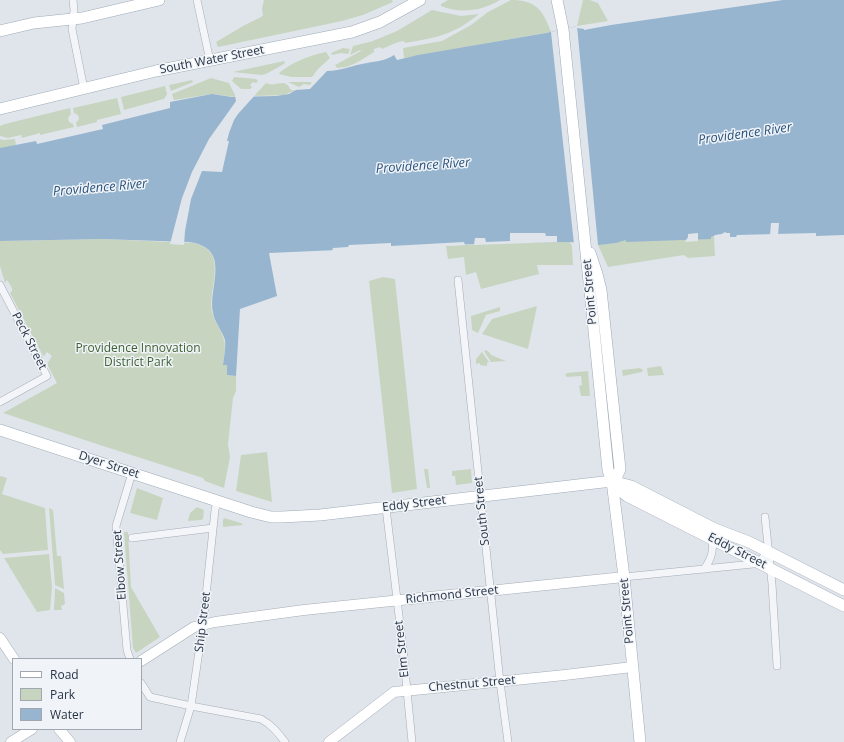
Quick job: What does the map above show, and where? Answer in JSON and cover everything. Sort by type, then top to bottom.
[{"type":"main road","points":[[0,31],[34,23],[73,20],[159,0]]},
{"type":"main road","name":"South Water Street","points":[[0,109],[156,71],[352,32],[380,22],[405,4],[420,0]]},
{"type":"main road","points":[[557,0],[563,29]]},
{"type":"main road","points":[[563,29],[565,0]]},
{"type":"main road","name":"Point Street","points":[[563,29],[586,246],[594,263],[600,290],[620,469],[617,476],[612,481],[624,577],[640,742]]},
{"type":"main road","name":"Dyer Street","points":[[0,430],[218,501]]},
{"type":"main road","name":"Eddy Street","points":[[612,481],[618,489],[627,496],[843,605]]},
{"type":"main road","name":"Eddy Street","points":[[218,501],[251,512],[282,518],[386,508],[612,481],[631,486],[715,529],[744,539],[844,590]]},
{"type":"street","points":[[72,0],[74,10],[72,29],[84,89]]},
{"type":"street","points":[[197,0],[210,60]]},
{"type":"street","name":"South Street","points":[[458,280],[500,682],[508,742]]},
{"type":"street","name":"Peck Street","points":[[0,285],[47,376],[0,402]]},
{"type":"street","name":"Elbow Street","points":[[130,658],[127,650],[116,526],[132,473]]},
{"type":"street","name":"Ship Street","points":[[180,742],[191,706],[203,624],[215,510],[218,501]]},
{"type":"street","name":"Elm Street","points":[[386,508],[403,649],[412,742]]},
{"type":"street","points":[[765,517],[777,666]]},
{"type":"street","points":[[132,538],[213,528]]},
{"type":"street","points":[[704,569],[712,554],[710,538]]},
{"type":"street","points":[[758,562],[768,552]]},
{"type":"street","name":"Richmond Street","points":[[142,660],[194,627],[203,624],[304,610],[753,564],[758,562]]},
{"type":"street","points":[[0,638],[13,658]]},
{"type":"street","name":"Chestnut Street","points":[[329,742],[394,692],[632,667]]},
{"type":"street","points":[[142,685],[150,697],[261,719],[268,723],[284,742]]},
{"type":"street","points":[[11,742],[30,730]]},
{"type":"street","points":[[60,730],[70,742]]},
{"type":"green space","points":[[264,0],[392,0],[393,2],[363,15],[342,21],[218,47],[216,42],[263,15],[262,9]]},
{"type":"green space","points":[[448,0],[500,0],[486,7],[464,11],[441,6],[441,4]]},
{"type":"green space","points":[[511,0],[520,0],[533,4],[545,18],[551,32],[404,58],[403,48],[442,41],[471,25],[488,12]]},
{"type":"green space","points":[[583,0],[590,0],[598,3],[608,21],[577,26]]},
{"type":"green space","points":[[432,10],[461,16],[479,14],[453,31],[426,39],[405,43],[404,41],[382,49],[380,47],[374,49],[374,52],[352,65],[337,68],[335,65],[361,51],[360,50],[350,55],[353,46],[373,41],[397,31]]},
{"type":"green space","points":[[343,48],[350,49],[348,54],[341,53],[332,55],[331,53]]},
{"type":"green space","points":[[326,52],[330,58],[312,77],[291,77],[279,74],[296,62],[307,57]]},
{"type":"green space","points":[[284,61],[284,64],[262,75],[233,72]]},
{"type":"green space","points":[[234,77],[256,79],[258,81],[256,83],[253,82],[250,85],[252,87],[250,89],[241,89],[232,81]]},
{"type":"green space","points":[[211,78],[229,83],[236,97],[212,94],[174,100],[172,94]]},
{"type":"green space","points":[[192,80],[193,82],[171,91],[169,85]]},
{"type":"green space","points":[[288,82],[312,82],[310,85],[304,84],[299,87]]},
{"type":"green space","points":[[266,83],[283,83],[286,84],[291,90],[296,90],[284,95],[254,96]]},
{"type":"green space","points":[[165,86],[167,94],[164,99],[124,110],[121,97]]},
{"type":"green space","points":[[117,98],[121,114],[77,127],[76,123],[79,119],[78,115],[74,113],[73,108]]},
{"type":"green space","points":[[70,108],[71,114],[68,118],[69,122],[73,124],[74,127],[22,138],[21,135],[8,138],[0,136],[0,126],[5,124]]},
{"type":"green space","points":[[0,139],[15,139],[16,145],[0,149]]},
{"type":"green space","points":[[616,236],[711,239],[711,237],[714,236],[715,256],[688,258],[684,255],[608,267],[598,245],[616,243]]},
{"type":"green space","name":"Providence Innovation District Park","points":[[102,239],[193,243],[204,247],[211,253],[215,271],[212,311],[225,343],[223,364],[227,365],[227,375],[236,376],[236,391],[233,398],[228,444],[230,457],[224,488],[205,481],[203,478],[3,413],[57,383],[47,364],[52,356],[47,352],[43,356],[10,293],[12,288],[7,280],[5,283],[0,266],[0,241]]},
{"type":"green space","points":[[570,242],[572,246],[573,265],[537,265],[539,274],[481,289],[476,272],[466,275],[464,257],[448,259],[446,246],[498,243]]},
{"type":"green space","points":[[383,277],[395,279],[417,489],[392,493],[369,281]]},
{"type":"green space","points":[[537,306],[528,349],[482,334],[492,319]]},
{"type":"green space","points":[[500,307],[500,311],[486,315],[478,333],[472,330],[471,316]]},
{"type":"green space","points":[[486,350],[491,355],[506,361],[491,362],[484,351]]},
{"type":"green space","points":[[482,352],[489,362],[487,363],[487,366],[480,365],[480,363],[476,364],[476,359]]},
{"type":"green space","points":[[661,366],[664,375],[648,376],[647,368]]},
{"type":"green space","points":[[640,368],[643,370],[642,372],[623,376],[622,370]]},
{"type":"green space","points":[[588,371],[590,396],[581,396],[579,386],[582,385],[581,376],[567,377],[565,375],[567,373]]},
{"type":"green space","points":[[267,452],[272,502],[236,491],[241,455]]},
{"type":"green space","points":[[424,469],[428,469],[430,488],[427,488]]},
{"type":"green space","points":[[471,469],[472,483],[456,485],[455,476],[452,476],[452,471]]},
{"type":"green space","points":[[0,476],[7,478],[2,494],[45,508],[48,550],[3,554],[0,550]]},
{"type":"green space","points":[[137,488],[163,498],[157,520],[130,513]]},
{"type":"green space","points":[[197,507],[204,510],[203,519],[188,521],[190,513]]},
{"type":"green space","points":[[49,508],[53,510],[57,556],[61,556],[64,589],[55,585]]},
{"type":"green space","points":[[224,518],[241,523],[243,525],[223,527]]},
{"type":"green space","points":[[124,532],[128,532],[131,587],[160,637],[136,653],[133,648]]},
{"type":"green space","points":[[49,554],[52,587],[50,610],[37,612],[4,558]]},
{"type":"green space","points":[[55,588],[64,593],[65,604],[61,606],[62,610],[54,610]]},
{"type":"water","name":"Providence River","points":[[783,0],[844,0],[844,235],[816,236],[816,233],[737,235],[736,237],[730,237],[730,233],[726,232],[715,235],[711,237],[711,239],[626,242],[626,240],[599,245],[570,242],[498,243],[269,253],[277,296],[240,309],[236,376],[227,375],[227,365],[223,365],[225,340],[215,319],[212,302],[216,270],[214,260],[210,252],[202,245],[188,242],[102,239],[0,241],[0,148],[36,141],[37,144],[103,129],[102,125],[170,108],[170,102],[212,94],[232,97],[276,96],[289,94],[296,90],[310,89],[327,71],[381,60],[394,55],[397,60],[577,26],[577,28],[584,30]]},
{"type":"pier","points":[[577,26],[598,245],[588,246],[574,244],[551,32]]},
{"type":"pier","points":[[256,94],[234,120],[227,141],[229,141],[222,172],[202,171],[191,199],[184,245],[170,244],[182,198],[192,172],[209,139],[236,101],[235,95]]},
{"type":"pier","points":[[771,223],[779,223],[778,236],[770,236]]},
{"type":"pier","points":[[510,233],[545,233],[546,236],[557,236],[557,242],[474,245],[475,238],[485,238],[486,242],[510,241]]},
{"type":"pier","points":[[698,233],[698,241],[685,242],[688,234]]},
{"type":"pier","points":[[464,242],[465,245],[332,251],[333,248],[348,247],[349,245],[391,243],[391,246]]}]
